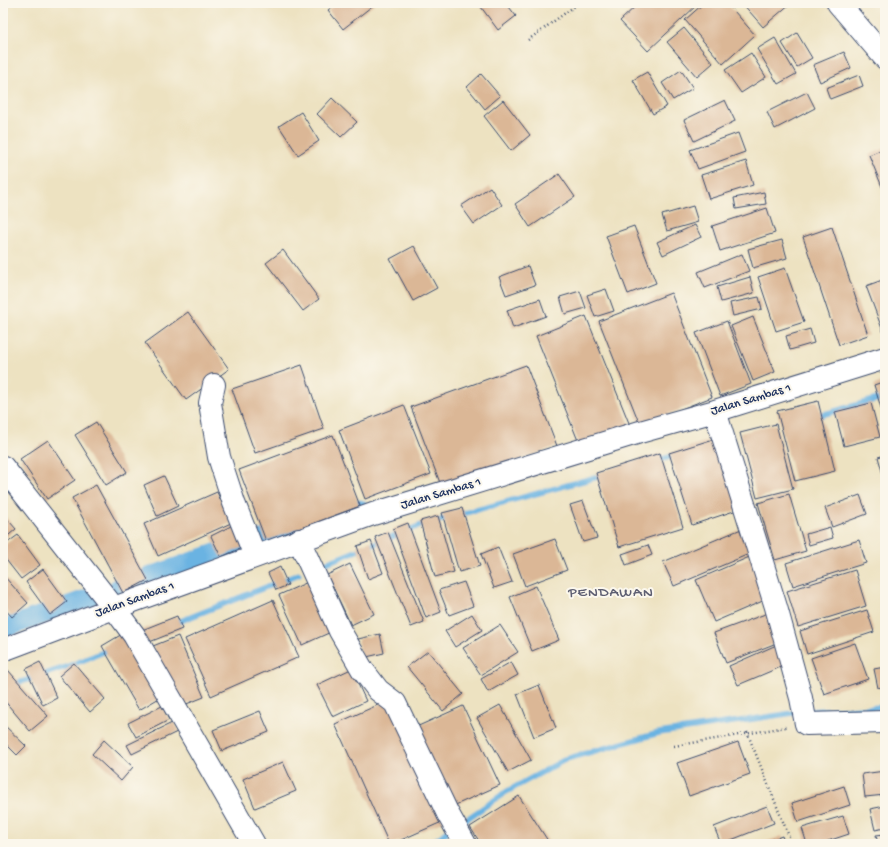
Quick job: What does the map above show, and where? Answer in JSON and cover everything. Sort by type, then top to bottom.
[{"type":"street","points":[[838,3],[885,58]]},
{"type":"street","name":"Jalan Sambas 1","points":[[3,650],[255,556],[373,514],[885,358]]},
{"type":"street","points":[[214,385],[210,403],[219,457],[234,503],[255,556]]},
{"type":"street","points":[[715,411],[776,607],[804,713],[885,722]]},
{"type":"street","points":[[3,467],[134,635],[254,844]]},
{"type":"street","points":[[299,540],[340,631],[362,670],[378,690],[395,703],[448,814],[463,840]]},
{"type":"path","points":[[528,40],[579,3]]},
{"type":"path","points":[[674,746],[747,732],[804,713]]},
{"type":"path","points":[[747,732],[792,844]]},
{"type":"building","points":[[337,3],[376,3],[343,29],[328,10]]},
{"type":"building","points":[[478,3],[506,3],[516,16],[498,30]]},
{"type":"building","points":[[639,3],[699,3],[648,51],[620,21]]},
{"type":"building","points":[[704,3],[727,3],[755,35],[723,64],[685,20]]},
{"type":"building","points":[[742,3],[791,3],[763,27]]},
{"type":"building","points":[[684,28],[713,63],[697,77],[667,42]]},
{"type":"building","points":[[797,33],[812,58],[797,67],[782,43]]},
{"type":"building","points":[[775,38],[796,74],[778,84],[757,49]]},
{"type":"building","points":[[844,52],[851,68],[820,82],[813,65]]},
{"type":"building","points":[[751,53],[766,77],[741,93],[725,70]]},
{"type":"building","points":[[681,70],[693,88],[673,100],[662,83]]},
{"type":"building","points":[[647,72],[667,106],[653,114],[633,80]]},
{"type":"building","points":[[481,74],[500,96],[485,109],[467,87]]},
{"type":"building","points":[[859,75],[863,86],[830,99],[826,88]]},
{"type":"building","points":[[807,92],[815,108],[775,129],[767,112]]},
{"type":"building","points":[[332,98],[357,122],[341,137],[317,114]]},
{"type":"building","points":[[503,100],[530,135],[511,151],[484,116]]},
{"type":"building","points":[[725,100],[735,121],[694,141],[684,120]]},
{"type":"building","points":[[301,112],[319,141],[298,155],[279,126]]},
{"type":"building","points":[[738,133],[745,152],[698,169],[690,150]]},
{"type":"building","points":[[885,148],[885,194],[869,155]]},
{"type":"building","points":[[746,161],[753,185],[709,199],[701,175]]},
{"type":"building","points":[[559,174],[575,197],[530,227],[515,204]]},
{"type":"building","points":[[490,187],[502,205],[474,224],[461,206]]},
{"type":"building","points":[[764,192],[766,204],[736,209],[734,198]]},
{"type":"building","points":[[693,206],[698,222],[667,231],[662,215]]},
{"type":"building","points":[[767,208],[775,233],[720,251],[712,226]]},
{"type":"building","points":[[695,225],[701,237],[663,255],[657,242]]},
{"type":"building","points":[[634,226],[656,283],[628,294],[606,236]]},
{"type":"building","points":[[832,227],[868,335],[839,345],[803,237]]},
{"type":"building","points":[[782,240],[787,258],[753,268],[748,249]]},
{"type":"building","points":[[414,246],[437,288],[413,301],[390,259]]},
{"type":"building","points":[[283,250],[319,299],[303,311],[266,263]]},
{"type":"building","points":[[742,254],[749,271],[705,288],[698,272]]},
{"type":"building","points":[[528,266],[535,285],[506,295],[499,277]]},
{"type":"building","points":[[785,268],[804,322],[776,331],[758,277]]},
{"type":"building","points":[[750,277],[754,293],[721,302],[717,287]]},
{"type":"building","points":[[885,279],[885,333],[884,334],[866,286]]},
{"type":"building","points":[[606,289],[614,311],[595,317],[587,295]]},
{"type":"building","points":[[580,291],[586,308],[565,314],[560,297]]},
{"type":"building","points":[[671,293],[712,397],[640,425],[599,321]]},
{"type":"building","points":[[759,297],[762,309],[733,316],[730,303]]},
{"type":"building","points":[[540,299],[546,316],[513,328],[507,310]]},
{"type":"building","points":[[188,312],[229,369],[186,400],[145,343]]},
{"type":"building","points":[[586,316],[631,428],[581,448],[536,336]]},
{"type":"building","points":[[753,317],[775,372],[753,381],[731,326]]},
{"type":"building","points":[[727,321],[751,384],[720,396],[696,333]]},
{"type":"building","points":[[810,329],[814,343],[790,350],[786,336]]},
{"type":"building","points":[[302,365],[324,429],[255,453],[232,389]]},
{"type":"building","points":[[526,365],[557,446],[442,488],[411,407]]},
{"type":"building","points":[[885,381],[885,421],[874,385]]},
{"type":"building","points":[[818,401],[835,471],[795,481],[777,411]]},
{"type":"building","points":[[871,403],[880,437],[844,446],[835,412]]},
{"type":"building","points":[[404,405],[431,474],[365,499],[339,430]]},
{"type":"building","points":[[96,422],[127,472],[106,485],[75,435]]},
{"type":"building","points":[[776,424],[793,489],[757,498],[740,433]]},
{"type":"building","points":[[333,435],[360,506],[266,541],[239,470]]},
{"type":"building","points":[[720,437],[743,508],[692,525],[669,453]]},
{"type":"building","points":[[48,440],[75,480],[47,499],[20,459]]},
{"type":"building","points":[[660,453],[683,527],[619,547],[596,473]]},
{"type":"building","points":[[885,455],[885,482],[878,457]]},
{"type":"building","points":[[164,476],[178,506],[157,516],[144,485]]},
{"type":"building","points":[[96,485],[148,580],[123,593],[72,498]]},
{"type":"building","points":[[217,492],[231,523],[158,556],[144,524]]},
{"type":"building","points":[[789,494],[806,551],[775,560],[758,503]]},
{"type":"building","points":[[860,495],[867,514],[832,527],[825,508]]},
{"type":"building","points":[[583,501],[597,538],[583,542],[570,505]]},
{"type":"building","points":[[462,508],[480,566],[459,572],[442,513]]},
{"type":"building","points":[[3,514],[16,529],[3,540]]},
{"type":"building","points":[[438,516],[454,572],[435,577],[420,521]]},
{"type":"building","points":[[408,523],[441,612],[426,618],[393,529]]},
{"type":"building","points":[[235,524],[246,546],[221,557],[211,536]]},
{"type":"building","points":[[746,527],[756,551],[674,586],[663,562]]},
{"type":"building","points":[[830,527],[833,538],[809,545],[806,534]]},
{"type":"building","points":[[388,532],[424,622],[411,627],[375,537]]},
{"type":"building","points":[[18,535],[40,565],[21,579],[3,556],[3,546]]},
{"type":"building","points":[[555,539],[567,570],[525,586],[513,554]]},
{"type":"building","points":[[859,540],[866,563],[793,586],[786,563]]},
{"type":"building","points":[[371,541],[383,573],[368,579],[357,546]]},
{"type":"building","points":[[648,545],[652,555],[626,565],[622,554]]},
{"type":"building","points":[[498,547],[512,582],[494,588],[481,554]]},
{"type":"building","points":[[754,555],[772,597],[714,622],[696,580]]},
{"type":"building","points":[[350,564],[374,614],[351,625],[327,575]]},
{"type":"building","points":[[280,567],[288,585],[276,590],[268,573]]},
{"type":"building","points":[[43,569],[67,602],[50,615],[26,582]]},
{"type":"building","points":[[855,570],[866,606],[798,627],[787,591]]},
{"type":"building","points":[[3,575],[28,603],[12,617],[3,607]]},
{"type":"building","points":[[308,582],[331,632],[302,645],[279,595]]},
{"type":"building","points":[[464,582],[473,606],[449,615],[439,590]]},
{"type":"building","points":[[536,586],[559,640],[532,651],[510,597]]},
{"type":"building","points":[[273,600],[299,657],[211,696],[185,639]]},
{"type":"building","points":[[867,610],[874,632],[807,654],[800,631]]},
{"type":"building","points":[[768,613],[779,642],[726,663],[714,633]]},
{"type":"building","points":[[472,614],[482,630],[455,647],[445,631]]},
{"type":"building","points":[[177,616],[182,629],[147,643],[142,630]]},
{"type":"building","points":[[500,625],[518,652],[481,675],[463,648]]},
{"type":"building","points":[[124,633],[161,697],[139,710],[102,646]]},
{"type":"building","points":[[380,634],[384,653],[362,658],[358,639]]},
{"type":"building","points":[[178,636],[204,697],[179,707],[153,646]]},
{"type":"building","points":[[781,643],[790,663],[738,685],[729,666]]},
{"type":"building","points":[[855,643],[868,679],[824,694],[811,658]]},
{"type":"building","points":[[428,651],[463,694],[443,711],[407,667]]},
{"type":"building","points":[[40,662],[57,698],[43,705],[26,669]]},
{"type":"building","points":[[511,662],[518,675],[488,692],[481,679]]},
{"type":"building","points":[[74,663],[105,699],[90,712],[59,676]]},
{"type":"building","points":[[885,667],[885,686],[878,688],[874,669]]},
{"type":"building","points":[[351,669],[366,701],[333,717],[317,685]]},
{"type":"building","points":[[8,670],[48,716],[30,731],[3,699],[3,674]]},
{"type":"building","points":[[539,685],[556,728],[534,737],[517,694]]},
{"type":"building","points":[[389,700],[444,821],[392,844],[389,844],[335,724]]},
{"type":"building","points":[[500,705],[531,760],[508,772],[477,718]]},
{"type":"building","points":[[162,706],[169,720],[136,737],[128,723]]},
{"type":"building","points":[[463,706],[500,785],[451,807],[414,728]]},
{"type":"building","points":[[260,711],[269,732],[222,751],[213,730]]},
{"type":"building","points":[[174,722],[179,731],[132,754],[127,745]]},
{"type":"building","points":[[3,724],[26,746],[17,755],[3,741]]},
{"type":"building","points":[[104,740],[133,767],[121,781],[92,754]]},
{"type":"building","points":[[738,742],[750,774],[689,796],[677,763]]},
{"type":"building","points":[[283,762],[296,791],[255,808],[243,779]]},
{"type":"building","points":[[885,771],[885,795],[865,797],[862,774]]},
{"type":"building","points":[[844,786],[850,805],[798,822],[792,803]]},
{"type":"building","points":[[519,796],[550,844],[481,844],[470,827]]},
{"type":"building","points":[[767,806],[774,823],[721,844],[714,827]]},
{"type":"building","points":[[885,806],[885,828],[875,830],[870,809]]},
{"type":"building","points":[[843,816],[849,834],[819,844],[807,844],[802,828]]},
{"type":"building","points":[[885,834],[885,844],[878,844],[876,835]]},
{"type":"building","points":[[782,836],[785,844],[760,844]]},
{"type":"waterway","points":[[814,417],[885,397]]},
{"type":"waterway","points":[[655,461],[677,455]]},
{"type":"waterway","points":[[458,515],[604,475]]},
{"type":"waterway","points":[[264,538],[359,509]]},
{"type":"waterway","points":[[326,563],[419,526],[450,518]]},
{"type":"waterway","points":[[118,588],[235,546]]},
{"type":"waterway","points":[[173,624],[299,574]]},
{"type":"waterway","points":[[3,629],[89,598]]},
{"type":"waterway","points":[[3,688],[66,667],[111,649]]},
{"type":"waterway","points":[[808,711],[885,707]]},
{"type":"waterway","points":[[458,825],[506,792],[566,759],[659,733],[800,712]]},
{"type":"waterway","points":[[430,844],[451,829]]},
{"type":"district","name":"PENDAWAN","points":[[611,593]]}]
